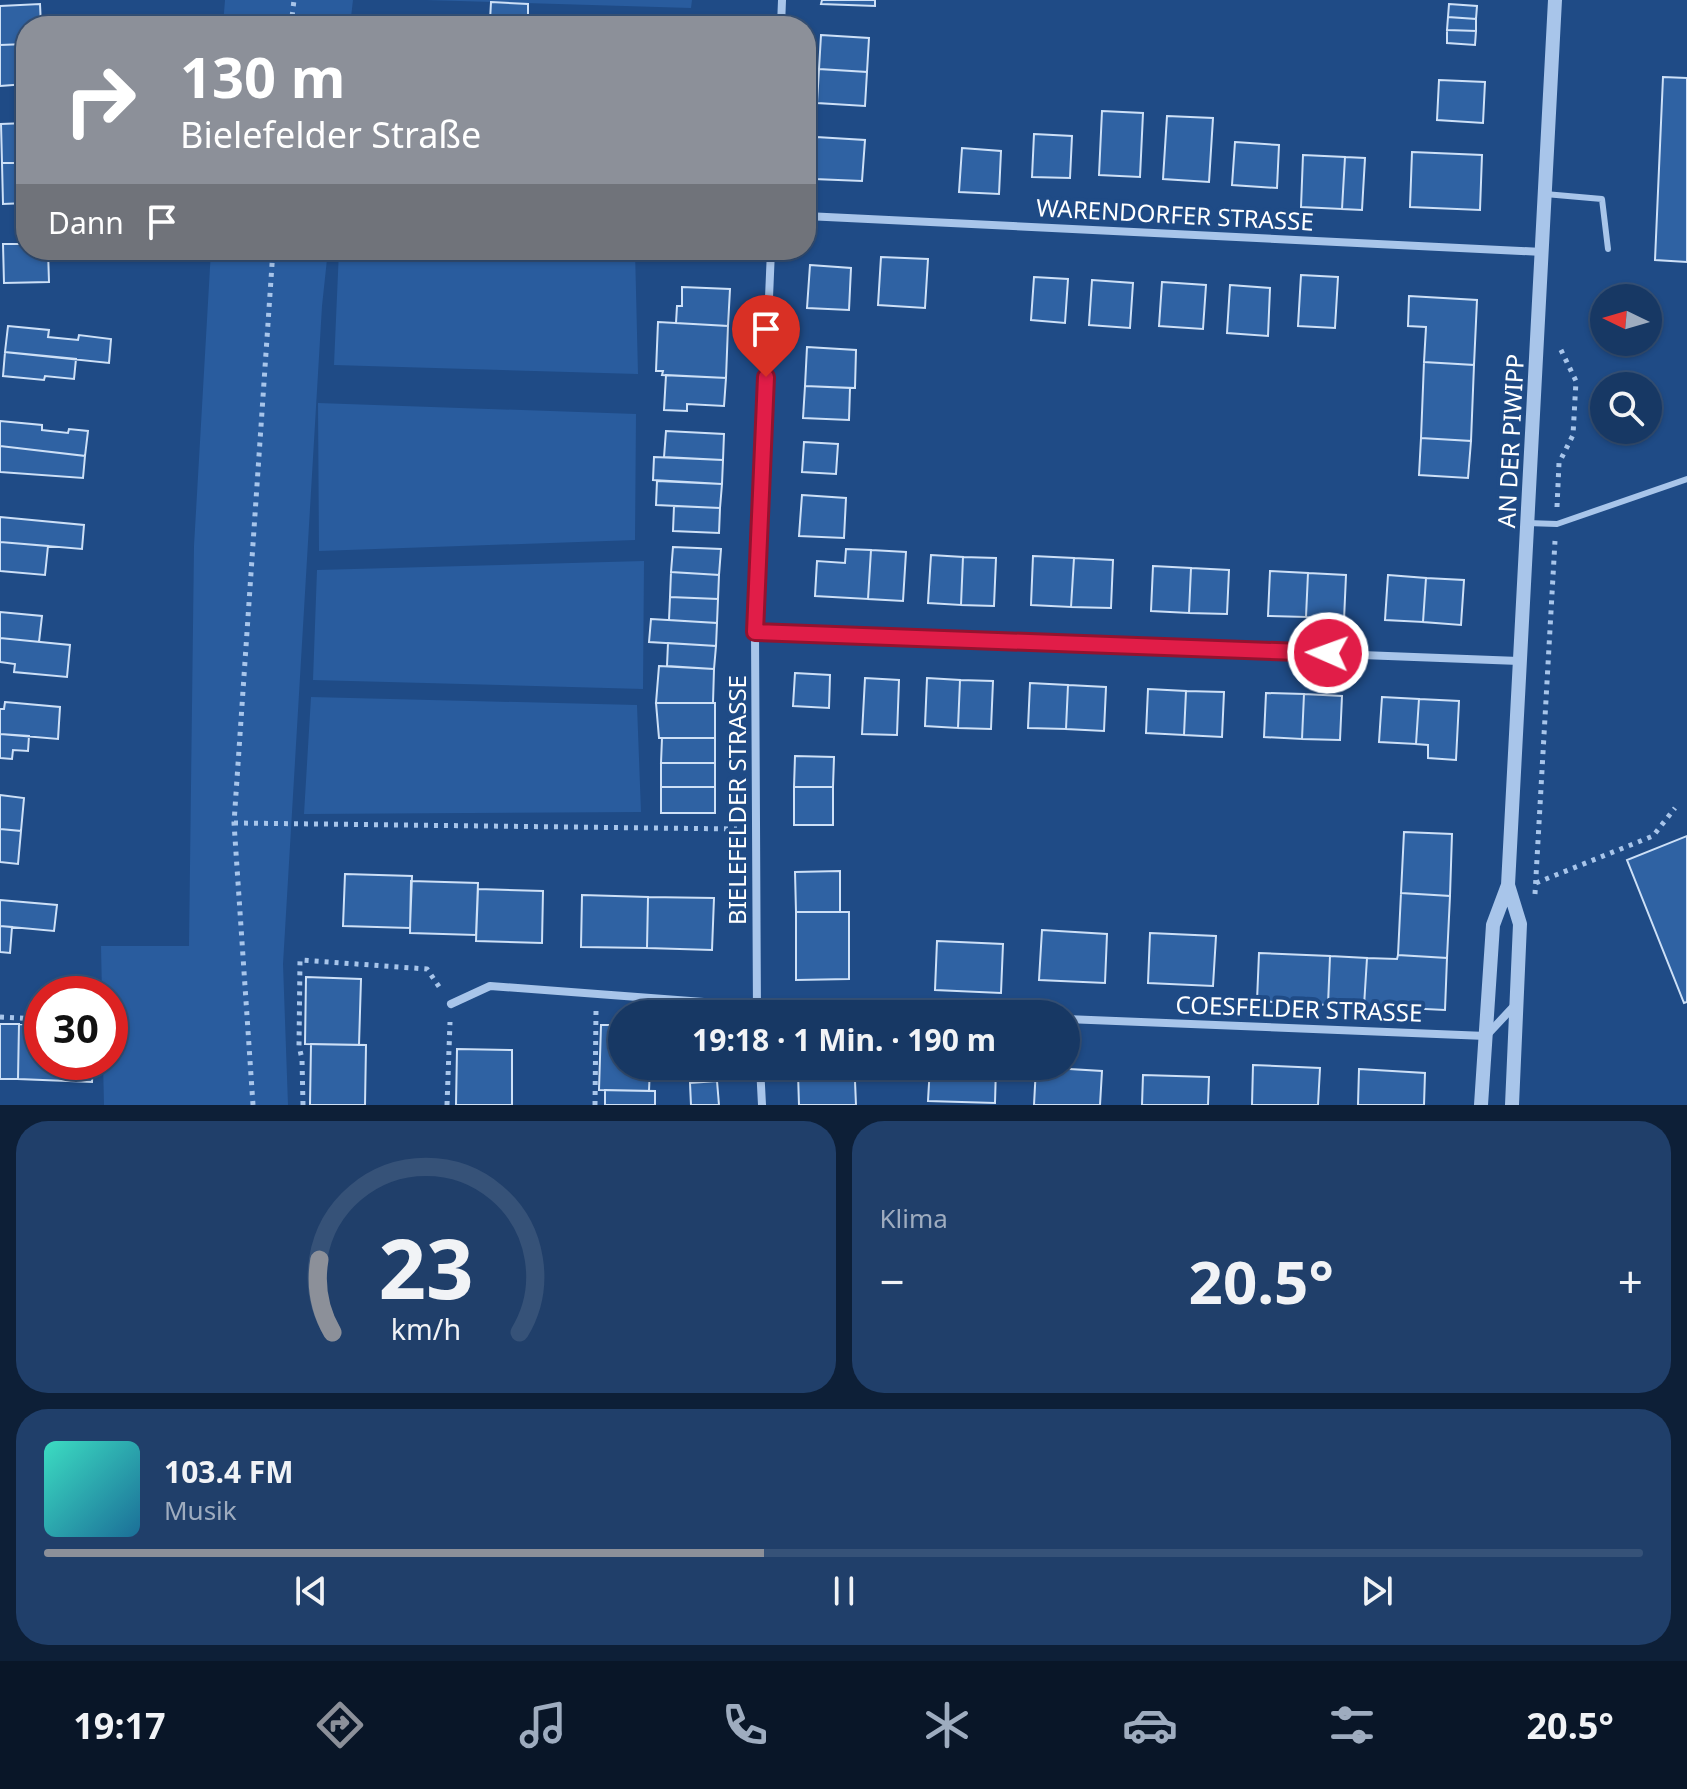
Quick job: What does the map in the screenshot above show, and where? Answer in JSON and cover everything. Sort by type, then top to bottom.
[{"type":"street","name":"AN DER PIWIPP","points":[[1481,1105],[1493,925],[1508,885],[1555,0]]},
{"type":"street","name":"WARENDORFER STRASSE","points":[[816,216],[1542,252]]},
{"type":"street","name":"BIELEFELDER STRASSE","points":[[757,1000],[755,632],[771,260]]},
{"type":"street","points":[[755,632],[1519,661]]},
{"type":"street","name":"AN DER PIWIPP","points":[[1508,885],[1520,924],[1512,1105]]},
{"type":"street","points":[[451,1004],[490,986],[656,1000]]},
{"type":"street","points":[[1486,1036],[1516,1004]]},
{"type":"street","name":"COESFELDER STRASSE","points":[[1080,1020],[1486,1036]]},
{"type":"street","points":[[761,1080],[762,1105]]},
{"type":"lane","points":[[1545,194],[1602,199],[1608,249]]},
{"type":"lane","points":[[1527,523],[1557,524],[1687,479]]},
{"type":"path","points":[[253,1105],[234,823],[272,260]]},
{"type":"path","points":[[1535,898],[1557,524]]},
{"type":"path","points":[[1536,883],[1653,836],[1675,808]]},
{"type":"path","points":[[234,823],[756,829]]},
{"type":"path","points":[[303,1105],[299,1046],[300,960],[427,969],[451,1004],[447,1105]]},
{"type":"path","points":[[595,1105],[596,994]]},
{"type":"path","points":[[0,1017],[24,1018]]},
{"type":"shaded area","points":[[225,0],[353,0],[351,16],[224,16]]},
{"type":"shaded area","points":[[425,0],[692,0],[691,8]]},
{"type":"shaded area","points":[[210,260],[327,260],[283,964],[288,1105],[104,1105],[103,1080],[128,1080],[128,976],[102,976],[101,946],[189,946],[194,546]]},
{"type":"shaded area","points":[[339,260],[635,260],[638,374],[334,365]]},
{"type":"shaded area","points":[[318,403],[636,414],[635,540],[319,551]]},
{"type":"shaded area","points":[[644,561],[643,689],[313,680],[317,570]]},
{"type":"shaded area","points":[[311,697],[637,705],[641,812],[304,814]]},
{"type":"building","points":[[822,0],[875,0],[875,6],[821,4]]},
{"type":"building","points":[[491,2],[528,4],[528,16],[490,16]]},
{"type":"building","points":[[40,4],[41,16],[16,16],[16,44],[0,45],[0,6]]},
{"type":"building","points":[[1449,4],[1477,6],[1476,19],[1448,17]]},
{"type":"building","points":[[1448,17],[1476,19],[1476,31],[1447,30]]},
{"type":"building","points":[[1447,30],[1476,31],[1475,45],[1447,43]]},
{"type":"building","points":[[821,35],[869,38],[867,72],[819,69]]},
{"type":"building","points":[[16,44],[16,85],[0,86],[0,45]]},
{"type":"building","points":[[819,69],[867,72],[865,106],[817,103]]},
{"type":"building","points":[[1663,77],[1687,78],[1687,262],[1655,260]]},
{"type":"building","points":[[1439,80],[1485,82],[1483,123],[1437,120]]},
{"type":"building","points":[[1102,111],[1143,113],[1140,177],[1099,175]]},
{"type":"building","points":[[1167,116],[1213,118],[1209,182],[1163,179]]},
{"type":"building","points":[[16,123],[16,163],[2,163],[1,124]]},
{"type":"building","points":[[1034,134],[1072,136],[1070,178],[1032,177]]},
{"type":"building","points":[[816,137],[865,140],[862,181],[816,179]]},
{"type":"building","points":[[1235,142],[1279,145],[1277,188],[1232,185]]},
{"type":"building","points":[[962,148],[1001,151],[999,194],[959,192]]},
{"type":"building","points":[[1412,152],[1482,155],[1480,210],[1410,207]]},
{"type":"building","points":[[1303,155],[1345,157],[1342,209],[1301,207]]},
{"type":"building","points":[[1345,157],[1365,158],[1362,210],[1342,209]]},
{"type":"building","points":[[2,163],[16,163],[16,203],[3,204]]},
{"type":"building","points":[[3,244],[16,244],[16,260],[48,260],[49,282],[4,283]]},
{"type":"building","points":[[881,257],[928,259],[925,308],[878,305]]},
{"type":"building","points":[[810,265],[851,268],[849,310],[807,308]]},
{"type":"building","points":[[1301,275],[1338,277],[1335,328],[1298,326]]},
{"type":"building","points":[[1034,277],[1068,279],[1065,323],[1031,320]]},
{"type":"building","points":[[1092,280],[1133,283],[1130,328],[1089,325]]},
{"type":"building","points":[[1162,282],[1206,285],[1203,329],[1159,326]]},
{"type":"building","points":[[1230,285],[1270,288],[1268,336],[1227,333]]},
{"type":"building","points":[[682,287],[730,289],[728,326],[676,323],[677,306],[682,306]]},
{"type":"building","points":[[1409,296],[1477,300],[1474,365],[1424,362],[1426,327],[1408,326]]},
{"type":"building","points":[[658,322],[728,326],[726,378],[662,375],[663,371],[656,371]]},
{"type":"building","points":[[8,326],[49,330],[48,337],[78,340],[79,335],[111,339],[109,363],[5,352]]},
{"type":"building","points":[[807,347],[856,350],[855,388],[805,386]]},
{"type":"building","points":[[5,352],[76,359],[74,379],[3,376]]},
{"type":"building","points":[[1424,362],[1474,365],[1471,441],[1421,438]]},
{"type":"building","points":[[666,375],[726,378],[724,406],[687,404],[687,411],[664,410]]},
{"type":"building","points":[[805,386],[850,388],[849,420],[803,418]]},
{"type":"building","points":[[0,421],[42,425],[42,430],[68,433],[69,429],[88,431],[85,456],[0,446]]},
{"type":"building","points":[[666,431],[724,434],[723,460],[664,457]]},
{"type":"building","points":[[1421,438],[1471,441],[1468,478],[1419,475]]},
{"type":"building","points":[[804,442],[838,444],[836,474],[802,472]]},
{"type":"building","points":[[0,446],[85,456],[83,478],[0,472]]},
{"type":"building","points":[[654,457],[723,460],[722,484],[653,480]]},
{"type":"building","points":[[657,481],[722,484],[720,508],[656,505]]},
{"type":"building","points":[[802,495],[846,498],[844,538],[799,536]]},
{"type":"building","points":[[674,506],[720,508],[719,533],[673,531]]},
{"type":"building","points":[[0,517],[84,525],[82,549],[0,542]]},
{"type":"building","points":[[0,542],[48,546],[45,575],[0,571]]},
{"type":"building","points":[[673,547],[721,549],[719,575],[671,572]]},
{"type":"building","points":[[846,549],[871,550],[868,599],[815,596],[817,561],[845,563]]},
{"type":"building","points":[[871,550],[906,552],[903,601],[868,599]]},
{"type":"building","points":[[931,555],[963,557],[961,605],[928,603]]},
{"type":"building","points":[[1033,556],[1074,558],[1071,607],[1031,605]]},
{"type":"building","points":[[963,557],[996,558],[994,606],[961,605]]},
{"type":"building","points":[[1074,558],[1113,560],[1111,608],[1071,607]]},
{"type":"building","points":[[1153,566],[1191,568],[1189,613],[1151,611]]},
{"type":"building","points":[[1191,568],[1229,570],[1227,614],[1189,613]]},
{"type":"building","points":[[1270,571],[1308,573],[1306,617],[1268,616]]},
{"type":"building","points":[[671,572],[719,575],[718,599],[670,597]]},
{"type":"building","points":[[1308,573],[1346,575],[1344,620],[1306,617]]},
{"type":"building","points":[[1388,575],[1426,578],[1423,622],[1385,620]]},
{"type":"building","points":[[1426,578],[1464,580],[1461,625],[1423,622]]},
{"type":"building","points":[[670,597],[718,599],[717,623],[669,620]]},
{"type":"building","points":[[0,612],[42,616],[39,642],[0,638]]},
{"type":"building","points":[[651,619],[717,623],[716,646],[649,642]]},
{"type":"building","points":[[0,638],[70,645],[67,677],[14,672],[15,664],[0,662]]},
{"type":"building","points":[[668,643],[716,646],[714,669],[667,666]]},
{"type":"building","points":[[659,666],[714,669],[713,703],[656,703]]},
{"type":"building","points":[[795,673],[830,675],[829,708],[793,706]]},
{"type":"building","points":[[865,678],[899,680],[897,735],[862,734]]},
{"type":"building","points":[[927,678],[960,680],[958,728],[925,726]]},
{"type":"building","points":[[960,680],[993,681],[991,729],[958,728]]},
{"type":"building","points":[[1030,683],[1068,685],[1066,729],[1028,728]]},
{"type":"building","points":[[1068,685],[1106,687],[1104,731],[1066,729]]},
{"type":"building","points":[[1148,689],[1186,691],[1184,735],[1146,733]]},
{"type":"building","points":[[1186,691],[1224,692],[1222,737],[1184,735]]},
{"type":"building","points":[[1266,693],[1304,694],[1302,739],[1264,737]]},
{"type":"building","points":[[1304,694],[1342,696],[1340,740],[1302,739]]},
{"type":"building","points":[[1382,697],[1419,699],[1416,744],[1379,742]]},
{"type":"building","points":[[1419,699],[1459,701],[1456,760],[1428,758],[1428,745],[1416,744]]},
{"type":"building","points":[[5,702],[60,707],[58,739],[0,734],[0,709],[4,709]]},
{"type":"building","points":[[656,703],[715,703],[715,738],[659,738]]},
{"type":"building","points":[[0,734],[29,736],[28,751],[13,750],[12,759],[0,758]]},
{"type":"building","points":[[662,738],[715,738],[715,763],[661,763]]},
{"type":"building","points":[[795,756],[834,757],[833,787],[794,787]]},
{"type":"building","points":[[661,763],[715,763],[715,787],[661,787]]},
{"type":"building","points":[[661,787],[715,787],[715,813],[661,813]]},
{"type":"building","points":[[794,787],[833,787],[833,825],[794,825]]},
{"type":"building","points":[[0,795],[24,798],[21,831],[0,829]]},
{"type":"building","points":[[0,829],[21,831],[18,864],[0,862]]},
{"type":"building","points":[[1404,832],[1452,834],[1450,896],[1401,893]]},
{"type":"building","points":[[1687,836],[1687,1002],[1684,1003],[1627,860]]},
{"type":"building","points":[[840,871],[840,912],[796,912],[795,872]]},
{"type":"building","points":[[345,874],[412,876],[410,928],[343,926]]},
{"type":"building","points":[[411,881],[478,883],[476,935],[410,933]]},
{"type":"building","points":[[478,889],[543,891],[542,943],[476,941]]},
{"type":"building","points":[[1401,893],[1450,896],[1447,958],[1398,955]]},
{"type":"building","points":[[582,895],[648,897],[647,948],[581,947]]},
{"type":"building","points":[[648,897],[714,898],[712,950],[647,948]]},
{"type":"building","points":[[0,900],[57,905],[54,931],[0,926]]},
{"type":"building","points":[[796,912],[849,912],[849,979],[796,980]]},
{"type":"building","points":[[0,926],[12,927],[10,953],[0,952]]},
{"type":"building","points":[[1042,930],[1107,934],[1105,983],[1039,980]]},
{"type":"building","points":[[1150,933],[1216,936],[1213,986],[1148,983]]},
{"type":"building","points":[[937,941],[1003,944],[1001,993],[935,990]]},
{"type":"building","points":[[1259,953],[1330,956],[1328,1005],[1257,1001]]},
{"type":"building","points":[[1398,955],[1447,958],[1445,1010],[1364,1006],[1367,958],[1397,959]]},
{"type":"building","points":[[1330,956],[1367,958],[1364,1006],[1328,1005]]},
{"type":"building","points":[[306,977],[361,979],[359,1045],[305,1044]]},
{"type":"building","points":[[0,1024],[19,1024],[18,1079],[0,1079]]},
{"type":"building","points":[[19,1024],[24,1024],[24,1079],[18,1079]]},
{"type":"building","points":[[601,1025],[608,1025],[608,1080],[649,1080],[649,1091],[599,1090]]},
{"type":"building","points":[[311,1044],[366,1045],[365,1105],[310,1105]]},
{"type":"building","points":[[457,1049],[512,1050],[512,1105],[456,1105]]},
{"type":"building","points":[[1253,1065],[1320,1068],[1318,1105],[1252,1105]]},
{"type":"building","points":[[1359,1069],[1425,1073],[1424,1105],[1358,1105]]},
{"type":"building","points":[[1080,1070],[1102,1071],[1100,1105],[1034,1105],[1035,1080],[1080,1080]]},
{"type":"building","points":[[1143,1075],[1209,1077],[1208,1105],[1142,1105]]},
{"type":"building","points":[[43,1080],[92,1080],[92,1082]]},
{"type":"building","points":[[798,1080],[855,1081],[856,1105],[799,1105]]},
{"type":"building","points":[[929,1080],[996,1080],[995,1103],[928,1101]]},
{"type":"building","points":[[717,1081],[719,1105],[691,1105],[690,1083]]},
{"type":"building","points":[[605,1090],[655,1091],[655,1105],[605,1105]]},
{"type":"route","points":[[766,377],[755,632],[1328,653]]}]
